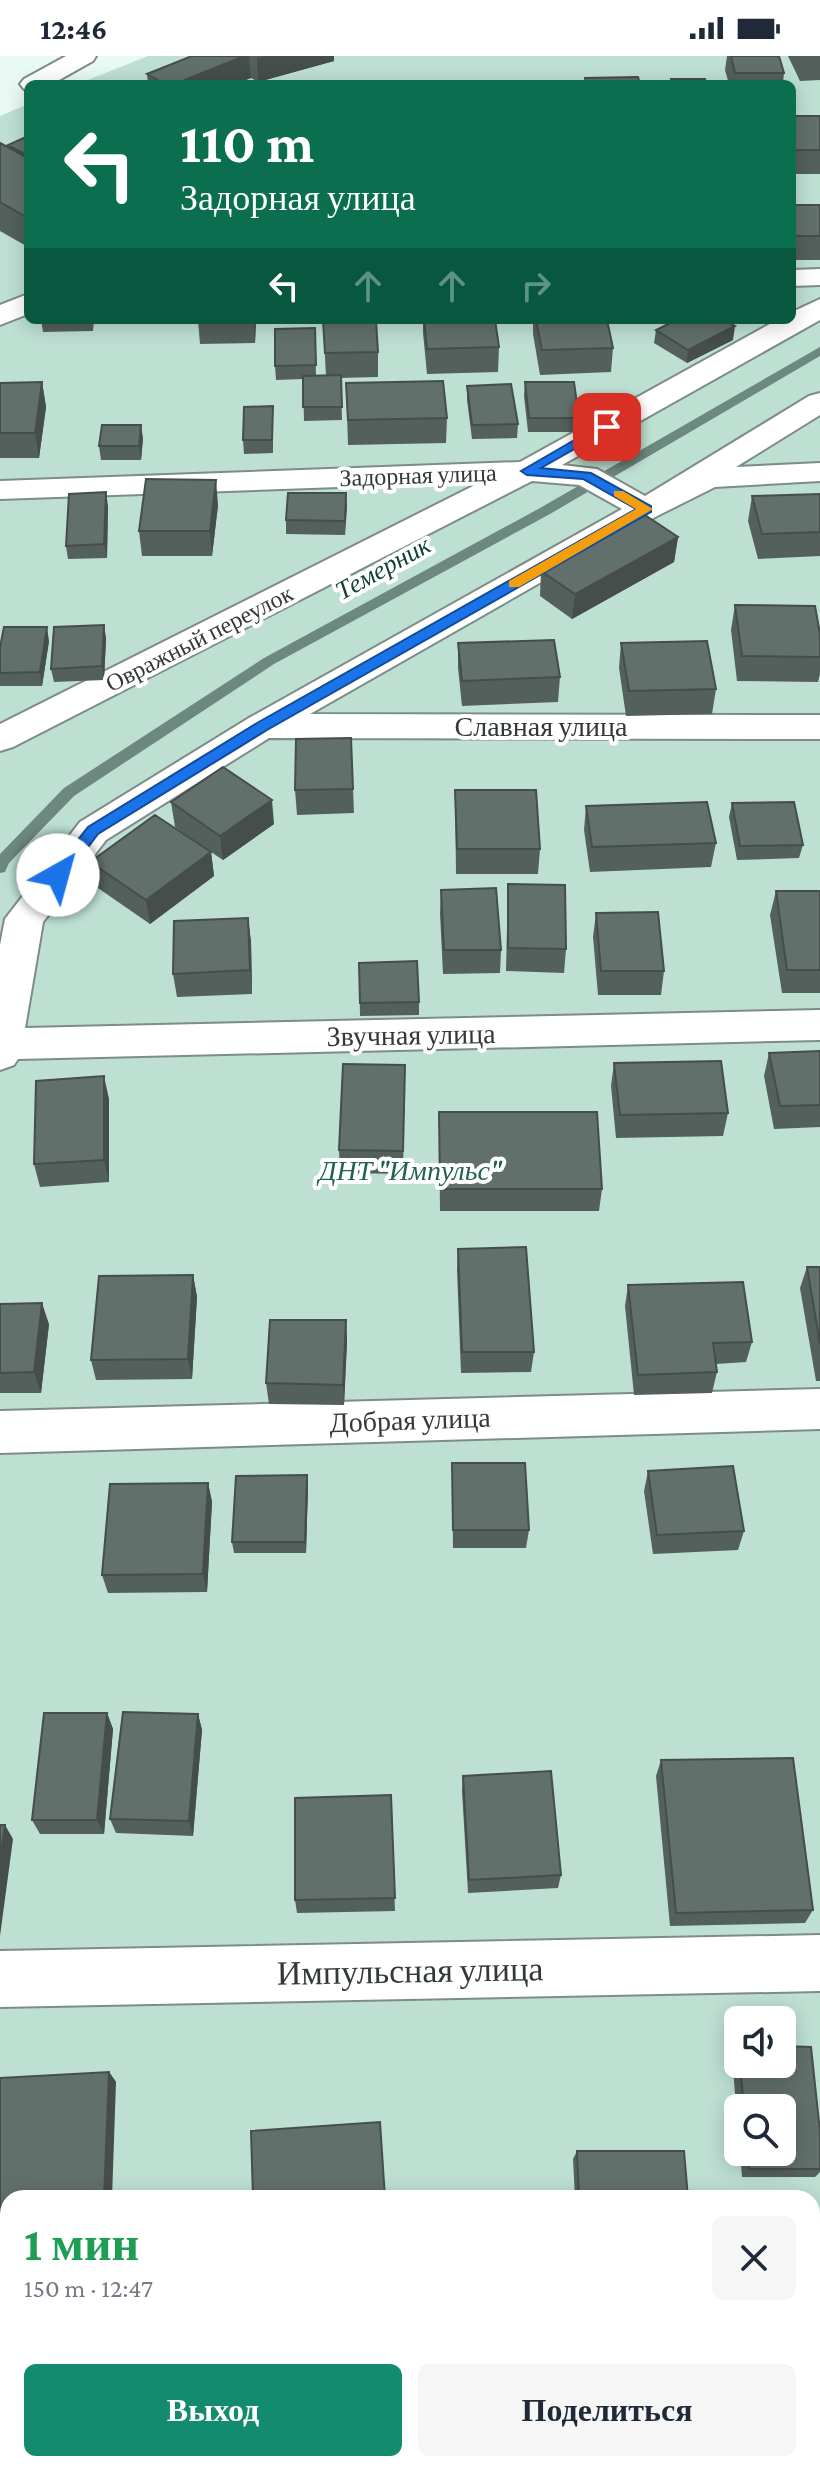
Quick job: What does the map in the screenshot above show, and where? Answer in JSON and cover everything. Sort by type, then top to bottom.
[{"type":"street","points":[[39,80],[84,56]]},
{"type":"street","points":[[796,278],[820,277]]},
{"type":"street","points":[[0,316],[24,305]]},
{"type":"street","name":"Овражный переулок","points":[[796,321],[820,308]]},
{"type":"street","name":"Овражный переулок","points":[[0,739],[527,471],[791,324]]},
{"type":"street","points":[[1,1049],[24,919],[93,831],[262,726],[646,509],[820,402]]},
{"type":"street","name":"Задорная улица","points":[[0,490],[527,471],[586,476],[646,509]]},
{"type":"street","points":[[646,509],[709,478],[820,472]]},
{"type":"street","name":"Славная улица","points":[[262,726],[820,727]]},
{"type":"street","name":"Звучная улица","points":[[1,1049],[820,1025]]},
{"type":"street","name":"Добрая улица","points":[[0,1432],[820,1409]]},
{"type":"street","name":"Импульсная улица","points":[[0,1979],[820,1963]]},
{"type":"green space","name":"ДНТ \"Импульс\"","points":[[148,56],[820,56],[820,2190],[0,2190],[0,116],[24,106],[24,324],[796,324],[796,80],[88,80]]},
{"type":"building","points":[[192,56],[244,56],[185,80],[158,80],[147,74]]},
{"type":"building","points":[[731,56],[779,56],[784,73],[735,73]]},
{"type":"building","points":[[638,77],[639,80],[585,80]]},
{"type":"building","points":[[796,116],[820,116],[820,150],[796,150]]},
{"type":"building","points":[[24,138],[24,154],[8,145]]},
{"type":"building","points":[[0,143],[24,156],[24,216],[0,202]]},
{"type":"building","points":[[796,205],[820,205],[820,236],[796,236]]},
{"type":"building","points":[[323,324],[376,324],[378,352],[325,353]]},
{"type":"building","points":[[424,324],[496,324],[499,347],[427,349]]},
{"type":"building","points":[[537,324],[608,324],[613,348],[542,350]]},
{"type":"building","points":[[668,324],[735,326],[688,350],[656,330]]},
{"type":"building","points":[[315,328],[316,365],[275,366],[275,329]]},
{"type":"building","points":[[341,375],[342,407],[303,407],[303,376]]},
{"type":"building","points":[[443,381],[447,418],[348,420],[346,383]]},
{"type":"building","points":[[42,382],[35,433],[0,433],[0,383]]},
{"type":"building","points":[[525,382],[574,382],[579,418],[529,418]]},
{"type":"building","points":[[511,384],[518,424],[472,425],[467,386]]},
{"type":"building","points":[[273,406],[272,440],[243,440],[244,407]]},
{"type":"building","points":[[102,425],[141,425],[139,446],[99,446]]},
{"type":"building","points":[[146,479],[216,480],[210,531],[139,531]]},
{"type":"building","points":[[106,492],[104,544],[66,546],[69,494]]},
{"type":"building","points":[[288,493],[346,493],[345,521],[286,520]]},
{"type":"building","points":[[820,494],[820,532],[762,534],[752,496]]},
{"type":"building","points":[[645,515],[678,537],[575,594],[541,571]]},
{"type":"building","points":[[735,605],[815,606],[820,657],[742,656]]},
{"type":"building","points":[[104,625],[102,666],[51,669],[54,627]]},
{"type":"building","points":[[4,627],[47,627],[40,672],[0,673]]},
{"type":"building","points":[[554,640],[560,677],[462,681],[458,643]]},
{"type":"building","points":[[707,641],[716,689],[629,691],[621,643]]},
{"type":"building","points":[[351,738],[353,789],[295,790],[296,739]]},
{"type":"building","points":[[223,767],[272,800],[220,836],[171,802]]},
{"type":"building","points":[[455,790],[536,790],[540,849],[457,849]]},
{"type":"building","points":[[707,802],[716,843],[592,847],[586,806]]},
{"type":"building","points":[[794,802],[803,845],[740,846],[732,803]]},
{"type":"building","points":[[155,815],[211,852],[146,900],[90,862]]},
{"type":"building","points":[[508,884],[565,885],[566,949],[508,948]]},
{"type":"building","points":[[496,888],[501,950],[444,950],[441,890]]},
{"type":"building","points":[[776,891],[820,891],[820,970],[787,970]]},
{"type":"building","points":[[658,912],[664,971],[601,971],[596,913]]},
{"type":"building","points":[[248,918],[250,970],[173,974],[174,921]]},
{"type":"building","points":[[417,961],[419,1002],[360,1003],[359,963]]},
{"type":"building","points":[[820,1051],[820,1105],[780,1106],[769,1053]]},
{"type":"building","points":[[721,1061],[728,1113],[620,1115],[614,1063]]},
{"type":"building","points":[[343,1064],[405,1065],[403,1151],[339,1150]]},
{"type":"building","points":[[104,1076],[104,1160],[34,1164],[36,1081]]},
{"type":"building","points":[[439,1112],[597,1112],[602,1189],[440,1189]]},
{"type":"building","points":[[526,1247],[534,1352],[462,1352],[458,1249]]},
{"type":"building","points":[[807,1267],[820,1267],[820,1344]]},
{"type":"building","points":[[193,1275],[188,1359],[91,1360],[99,1276]]},
{"type":"building","points":[[743,1282],[752,1342],[713,1343],[717,1372],[638,1375],[628,1285]]},
{"type":"building","points":[[42,1303],[34,1372],[0,1373],[0,1304]]},
{"type":"building","points":[[270,1320],[346,1320],[343,1385],[266,1383]]},
{"type":"building","points":[[452,1463],[525,1463],[529,1530],[453,1530]]},
{"type":"building","points":[[733,1466],[744,1531],[657,1535],[648,1471]]},
{"type":"building","points":[[307,1475],[305,1542],[232,1542],[236,1476]]},
{"type":"building","points":[[208,1483],[203,1574],[102,1575],[110,1484]]},
{"type":"building","points":[[123,1712],[198,1714],[189,1821],[110,1819]]},
{"type":"building","points":[[44,1713],[107,1713],[97,1820],[32,1820]]},
{"type":"building","points":[[793,1758],[813,1910],[676,1913],[661,1760]]},
{"type":"building","points":[[551,1771],[561,1875],[469,1880],[463,1776]]},
{"type":"building","points":[[391,1795],[395,1898],[295,1900],[295,1798]]},
{"type":"building","points":[[0,1825],[5,1825],[0,1861]]},
{"type":"building","points":[[796,2046],[811,2047],[820,2132],[820,2169],[749,2169],[749,2166],[796,2166],[796,2094],[743,2094],[741,2078],[796,2078]]},
{"type":"building","points":[[109,2072],[104,2190],[0,2190],[0,2078]]},
{"type":"building","points":[[380,2122],[384,2190],[253,2190],[251,2131]]},
{"type":"building","points":[[577,2151],[684,2151],[687,2190],[579,2190]]},
{"type":"waterway","name":"Темерник","points":[[0,868],[2,861],[69,792],[269,661],[545,511],[820,351]]},
{"type":"slow traffic","points":[[514,584],[646,509],[618,494]]},
{"type":"route","points":[[58,875],[93,831],[262,726],[646,509],[586,476],[527,471],[607,427]]}]
